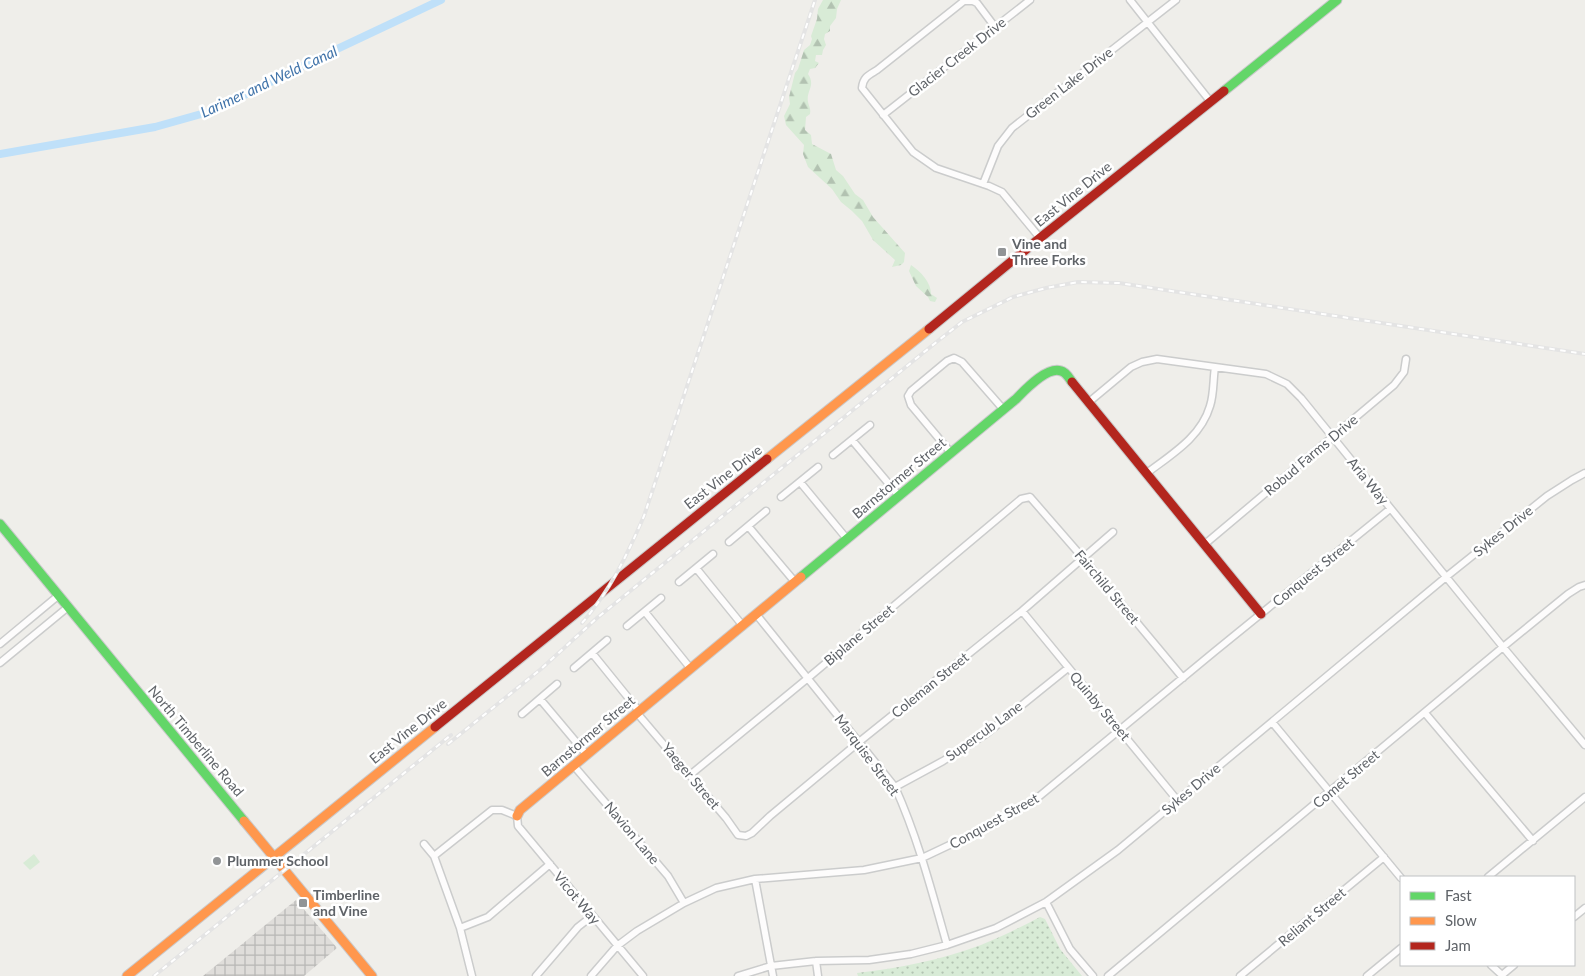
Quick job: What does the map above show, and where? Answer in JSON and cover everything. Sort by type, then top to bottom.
[{"type":"street","name":"Glacier Creek Drive","points":[[883,115],[1030,0]]},
{"type":"street","points":[[1130,0],[1210,101]]},
{"type":"street","name":"Green Lake Drive","points":[[983,184],[998,146],[1012,128],[1176,0]]},
{"type":"street","name":"East Vine Drive","points":[[127,976],[612,582],[941,320],[1040,238],[1337,0]]},
{"type":"street","points":[[995,27],[977,3],[964,1],[870,74],[863,82],[862,88],[907,145],[922,159],[936,168],[1002,192],[1040,238]]},
{"type":"street","points":[[951,453],[911,406],[908,396],[918,385],[947,361],[954,358],[962,362],[1004,409]]},
{"type":"street","name":"Robud Farms Drive","points":[[1205,544],[1394,385],[1404,372],[1406,359]]},
{"type":"street","name":"Aria Way","points":[[1089,402],[1131,367],[1142,362],[1157,360],[1266,374],[1286,384],[1302,398],[1390,509],[1585,745]]},
{"type":"street","points":[[1147,473],[1190,439],[1202,425],[1211,405],[1214,367]]},
{"type":"street","name":"Barnstormer Street","points":[[516,816],[520,810],[1044,374],[1057,370],[1064,372],[1261,614]]},
{"type":"street","points":[[833,455],[870,425]]},
{"type":"street","points":[[852,440],[899,496]]},
{"type":"street","points":[[781,497],[818,467]]},
{"type":"street","name":"Sykes Drive","points":[[738,976],[771,966],[816,961],[869,960],[911,954],[947,945],[996,928],[1046,902],[1118,850],[1446,577],[1547,496],[1585,473]]},
{"type":"street","points":[[800,482],[847,539]]},
{"type":"street","name":"Fairchild Street","points":[[1030,497],[1183,678]]},
{"type":"street","name":"Biplane Street","points":[[690,775],[1021,499],[1030,497]]},
{"type":"street","name":"Conquest Street","points":[[591,976],[617,946],[637,931],[684,903],[716,888],[755,879],[864,870],[922,858],[979,831],[1036,799],[1390,509]]},
{"type":"street","points":[[729,542],[766,512]]},
{"type":"street","name":"North Timberline Road","points":[[0,524],[372,976]]},
{"type":"street","points":[[748,526],[795,582]]},
{"type":"street","name":"Coleman Street","points":[[746,836],[1022,611],[1113,532]]},
{"type":"street","points":[[679,582],[712,554]]},
{"type":"street","points":[[696,568],[743,626]]},
{"type":"street","name":"Comet Street","points":[[1108,976],[1503,647],[1568,594],[1585,585]]},
{"type":"street","points":[[0,644],[59,596]]},
{"type":"street","points":[[627,626],[661,598]]},
{"type":"street","points":[[0,663],[68,607]]},
{"type":"street","name":"Quinby Street","points":[[1022,611],[1178,801]]},
{"type":"street","points":[[645,612],[691,668]]},
{"type":"street","name":"Marquise Street","points":[[756,614],[896,787],[922,858],[947,945]]},
{"type":"street","points":[[574,668],[608,640]]},
{"type":"street","name":"Yaeger Street","points":[[592,653],[738,835],[746,836]]},
{"type":"street","name":"Supercub Lane","points":[[896,787],[944,761],[986,734],[1068,668]]},
{"type":"street","points":[[522,714],[557,684]]},
{"type":"street","points":[[540,699],[587,755]]},
{"type":"street","points":[[1425,713],[1532,841]]},
{"type":"street","points":[[1272,722],[1400,877]]},
{"type":"street","name":"Navion Lane","points":[[574,766],[668,876],[684,903]]},
{"type":"street","points":[[1489,876],[1585,797]]},
{"type":"street","points":[[434,856],[492,810],[502,810],[516,816]]},
{"type":"street","name":"Vicot Way","points":[[516,816],[518,826],[644,976]]},
{"type":"street","points":[[424,844],[434,856],[460,928],[472,976]]},
{"type":"street","name":"Reliant Street","points":[[1240,976],[1384,857]]},
{"type":"street","points":[[460,928],[488,917],[550,864]]},
{"type":"street","points":[[755,879],[773,976]]},
{"type":"street","points":[[1046,902],[1070,949],[1093,976]]},
{"type":"street","points":[[1575,916],[1585,908]]},
{"type":"street","points":[[536,976],[578,927],[592,916]]},
{"type":"street","points":[[1367,976],[1400,949]]},
{"type":"street","points":[[816,961],[818,976]]},
{"type":"street","points":[[1492,966],[1503,975],[1513,966]]},
{"type":"shaded area","points":[[296,900],[337,948],[304,976],[203,976]]},
{"type":"green space","points":[[823,0],[841,0],[836,18],[830,26],[830,31],[825,34],[826,45],[822,55],[816,55],[815,61],[819,63],[815,68],[810,69],[808,74],[811,82],[808,98],[810,114],[806,117],[805,130],[811,135],[812,144],[831,154],[836,170],[843,176],[855,194],[863,200],[873,217],[905,253],[904,262],[901,265],[892,267],[895,260],[873,240],[862,221],[808,167],[803,154],[804,145],[786,125],[784,116],[790,104],[789,97],[795,73],[804,50],[810,45],[818,9]]},
{"type":"green space","points":[[911,265],[927,281],[931,294],[937,298],[935,302],[930,301],[916,286],[909,271]]},
{"type":"green space","points":[[34,854],[40,862],[30,870],[23,863]]},
{"type":"green space","points":[[1040,917],[1045,919],[1060,949],[1082,976],[858,976],[857,973],[904,966],[951,955],[988,942]]},
{"type":"waterway","name":"Larimer and Weld Canal","points":[[0,154],[155,127],[212,111],[441,0]]},
{"type":"railway","points":[[582,623],[601,598],[617,572],[644,516],[815,0]]},
{"type":"railway","points":[[448,744],[541,669],[597,618],[939,340],[962,322],[1013,297],[1078,282],[1119,283],[1585,354]]},
{"type":"railway","points":[[154,976],[451,735]]},
{"type":"traffic: fast","points":[[1224,91],[1337,0]]},
{"type":"traffic: fast","points":[[801,577],[1043,375],[1055,370],[1061,371],[1072,382]]},
{"type":"traffic: fast","points":[[0,524],[244,821]]},
{"type":"traffic: slow","points":[[767,459],[929,329]]},
{"type":"traffic: slow","points":[[517,816],[520,810],[801,577]]},
{"type":"traffic: slow","points":[[127,976],[435,727]]},
{"type":"traffic: slow","points":[[244,821],[372,976]]},
{"type":"traffic: jam","points":[[929,329],[1224,91]]},
{"type":"traffic: jam","points":[[1072,382],[1261,614]]},
{"type":"traffic: jam","points":[[435,727],[767,459]]},
{"type":"place","name":"Vine and Three Forks","points":[[1002,252]]},
{"type":"place","name":"Plummer School","points":[[217,861]]},
{"type":"place","name":"Timberline and Vine","points":[[303,903]]}]
